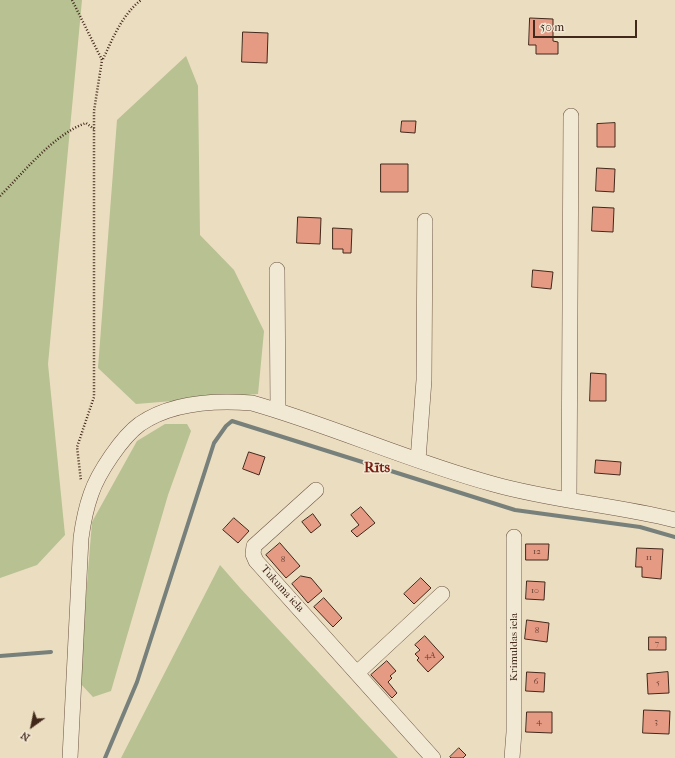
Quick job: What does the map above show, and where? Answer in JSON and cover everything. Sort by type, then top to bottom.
[{"type":"street","points":[[569,500],[571,116]]},
{"type":"street","points":[[418,460],[424,380],[425,221]]},
{"type":"street","points":[[277,270],[278,410]]},
{"type":"street","points":[[70,758],[81,538],[91,492],[106,465],[122,443],[139,425],[165,412],[200,403],[223,401],[252,403],[278,410],[418,460],[493,484],[675,520]]},
{"type":"street","name":"Tukuma iela","points":[[316,490],[254,546],[253,554],[256,561],[433,758]]},
{"type":"street","name":"Krimuldas iela","points":[[512,758],[514,732],[514,537]]},
{"type":"street","points":[[357,673],[442,594]]},
{"type":"path","points":[[72,0],[102,60]]},
{"type":"path","points":[[81,485],[77,447],[94,397],[94,111],[102,60],[122,20],[130,8],[141,0]]},
{"type":"path","points":[[0,196],[44,152],[75,127],[86,123],[94,129]]},
{"type":"green space","points":[[0,0],[82,0],[48,364],[65,535],[37,565],[0,578]]},
{"type":"green space","points":[[186,56],[198,86],[200,235],[234,270],[264,331],[258,394],[136,404],[98,368],[117,120]]},
{"type":"green space","points":[[165,424],[187,424],[191,431],[168,495],[111,691],[93,697],[79,682],[92,522],[137,441]]},
{"type":"green space","points":[[220,565],[241,589],[398,758],[121,758]]},
{"type":"building","points":[[530,18],[553,19],[553,41],[558,42],[558,54],[536,54],[536,45],[529,45]]},
{"type":"building","points":[[243,32],[268,33],[267,63],[242,62]]},
{"type":"building","points":[[402,121],[416,121],[415,133],[401,132]]},
{"type":"building","points":[[615,123],[615,147],[597,147],[597,124]]},
{"type":"building","points":[[381,164],[408,164],[408,192],[381,192]]},
{"type":"building","points":[[597,168],[615,169],[614,192],[596,191]]},
{"type":"building","points":[[593,207],[614,208],[613,232],[592,231]]},
{"type":"building","points":[[298,217],[321,218],[320,244],[297,243]]},
{"type":"building","points":[[333,228],[352,229],[351,253],[343,253],[343,249],[333,249]]},
{"type":"building","points":[[533,270],[553,272],[551,289],[532,287]]},
{"type":"building","points":[[591,373],[606,374],[606,401],[590,401]]},
{"type":"building","points":[[249,452],[265,457],[259,475],[243,469]]},
{"type":"building","points":[[596,460],[621,462],[620,475],[595,473]]},
{"type":"building","points":[[361,507],[375,523],[357,537],[351,531],[359,525],[351,515]]},
{"type":"building","points":[[313,514],[321,525],[311,533],[302,522]]},
{"type":"building","points":[[234,518],[249,531],[238,543],[223,530]]},
{"type":"building","points":[[280,543],[300,566],[286,578],[266,555]]},
{"type":"building","points":[[526,544],[549,544],[548,560],[526,560]]},
{"type":"building","points":[[637,548],[663,549],[661,579],[642,577],[642,567],[636,567]]},
{"type":"building","points":[[301,576],[311,578],[322,591],[308,603],[292,584]]},
{"type":"building","points":[[421,578],[431,588],[414,604],[404,594]]},
{"type":"building","points":[[527,581],[545,582],[544,600],[526,599]]},
{"type":"building","points":[[324,598],[342,618],[333,627],[314,607]]},
{"type":"building","points":[[527,620],[549,623],[547,642],[525,639]]},
{"type":"building","points":[[425,636],[444,657],[428,672],[417,660],[419,658],[415,654],[420,650],[415,645]]},
{"type":"building","points":[[649,637],[666,637],[666,650],[649,650]]},
{"type":"building","points":[[387,661],[396,671],[390,676],[392,678],[388,682],[397,693],[392,698],[371,675]]},
{"type":"building","points":[[527,672],[545,673],[544,692],[526,691]]},
{"type":"building","points":[[668,672],[669,693],[648,694],[647,674]]},
{"type":"building","points":[[644,710],[670,711],[669,734],[643,733]]},
{"type":"building","points":[[527,712],[552,712],[552,733],[526,732]]},
{"type":"building","points":[[459,748],[466,755],[463,758],[451,758],[450,757]]},
{"type":"waterway","points":[[105,758],[137,682],[214,443],[226,426],[232,421],[515,510],[640,527],[675,537]]},
{"type":"waterway","points":[[0,656],[51,652]]},
{"type":"district","name":"Rīts","points":[[377,468]]}]
